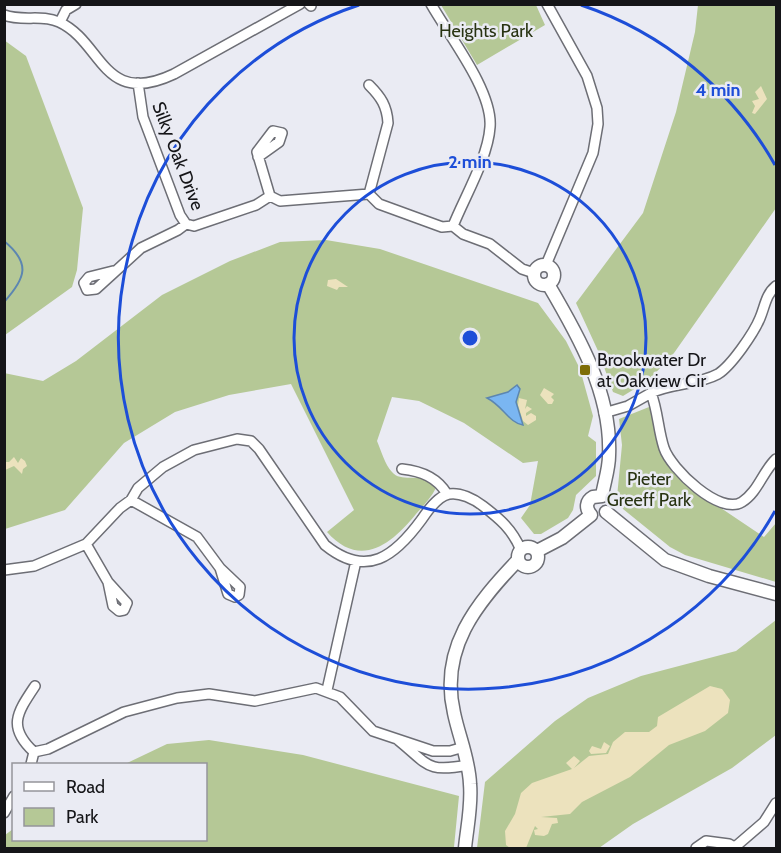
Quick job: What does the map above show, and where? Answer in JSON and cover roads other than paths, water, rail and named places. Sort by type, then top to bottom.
[{"type":"street","points":[[60,22],[66,10],[76,4]]},
{"type":"street","points":[[4,15],[24,19],[49,18],[60,22],[74,31],[110,73],[138,83],[163,79],[174,74],[300,4]]},
{"type":"street","points":[[431,4],[485,96],[490,126],[487,143],[453,226]]},
{"type":"street","points":[[546,265],[593,153],[598,124],[592,88],[547,4]]},
{"type":"street","name":"Silky Oak Drive","points":[[138,83],[143,117],[180,215],[186,224],[194,226],[256,205],[270,196]]},
{"type":"street","points":[[369,85],[381,97],[387,112],[388,123],[369,194]]},
{"type":"street","points":[[258,157],[270,196],[280,201],[369,194],[379,204],[441,227],[453,226],[499,250],[522,269],[534,273],[539,284],[548,284]]},
{"type":"street","points":[[113,271],[141,248],[186,224]]},
{"type":"street","points":[[534,273],[539,266],[546,265]]},
{"type":"street","points":[[546,265],[554,274],[548,284]]},
{"type":"street","points":[[548,284],[590,362],[604,413],[609,458],[602,496]]},
{"type":"street","points":[[604,413],[628,406],[664,387],[705,379],[719,373],[754,329],[770,291],[777,286]]},
{"type":"street","points":[[651,393],[660,418],[664,448],[671,461],[696,487],[727,506],[739,504],[754,490],[777,459]]},
{"type":"street","points":[[4,570],[34,566],[86,544],[120,508],[131,500],[138,488],[163,467],[194,450],[245,439],[260,449],[325,544],[339,556],[356,561],[381,559],[392,553],[437,501],[447,494],[459,495],[476,501],[499,518],[511,530],[526,567],[533,567],[538,560],[537,551]]},
{"type":"street","points":[[402,469],[417,470],[438,481],[447,494]]},
{"type":"street","points":[[537,551],[562,538],[591,515],[601,516],[606,512],[608,503],[602,496],[593,496],[588,501],[587,508],[591,515]]},
{"type":"street","points":[[131,500],[197,537],[220,568]]},
{"type":"street","points":[[606,512],[666,560],[709,576],[777,594]]},
{"type":"street","points":[[86,544],[108,582]]},
{"type":"street","points":[[465,849],[470,801],[468,765],[451,697],[449,677],[452,658],[471,617],[520,555],[528,547],[537,551]]},
{"type":"street","points":[[327,690],[356,561]]},
{"type":"street","points":[[34,752],[17,733],[16,723],[22,705],[35,686]]},
{"type":"street","points":[[34,752],[48,749],[124,712],[177,698],[208,694],[255,701],[281,697],[302,689],[327,690],[340,697],[366,726],[433,751],[450,751],[464,747]]},
{"type":"street","points":[[394,737],[428,766],[440,769],[468,765]]},
{"type":"street","points":[[31,763],[34,752]]},
{"type":"street","points":[[4,813],[12,799]]},
{"type":"street","points":[[696,849],[706,841],[735,848],[764,822],[777,803]]},
{"type":"water","points":[[517,385],[520,389],[516,402],[523,425],[514,421],[487,398],[508,392]]},
{"type":"waterway","points":[[4,241],[13,249],[22,264],[21,278],[4,302]]},
{"type":"place","name":"Brookwater Dr at Oakview Cir","points":[[585,370]]},
{"type":"park label","name":"Heights Park","points":[[486,31]]},
{"type":"park label","name":"Pieter Greeff Park","points":[[649,489]]}]
